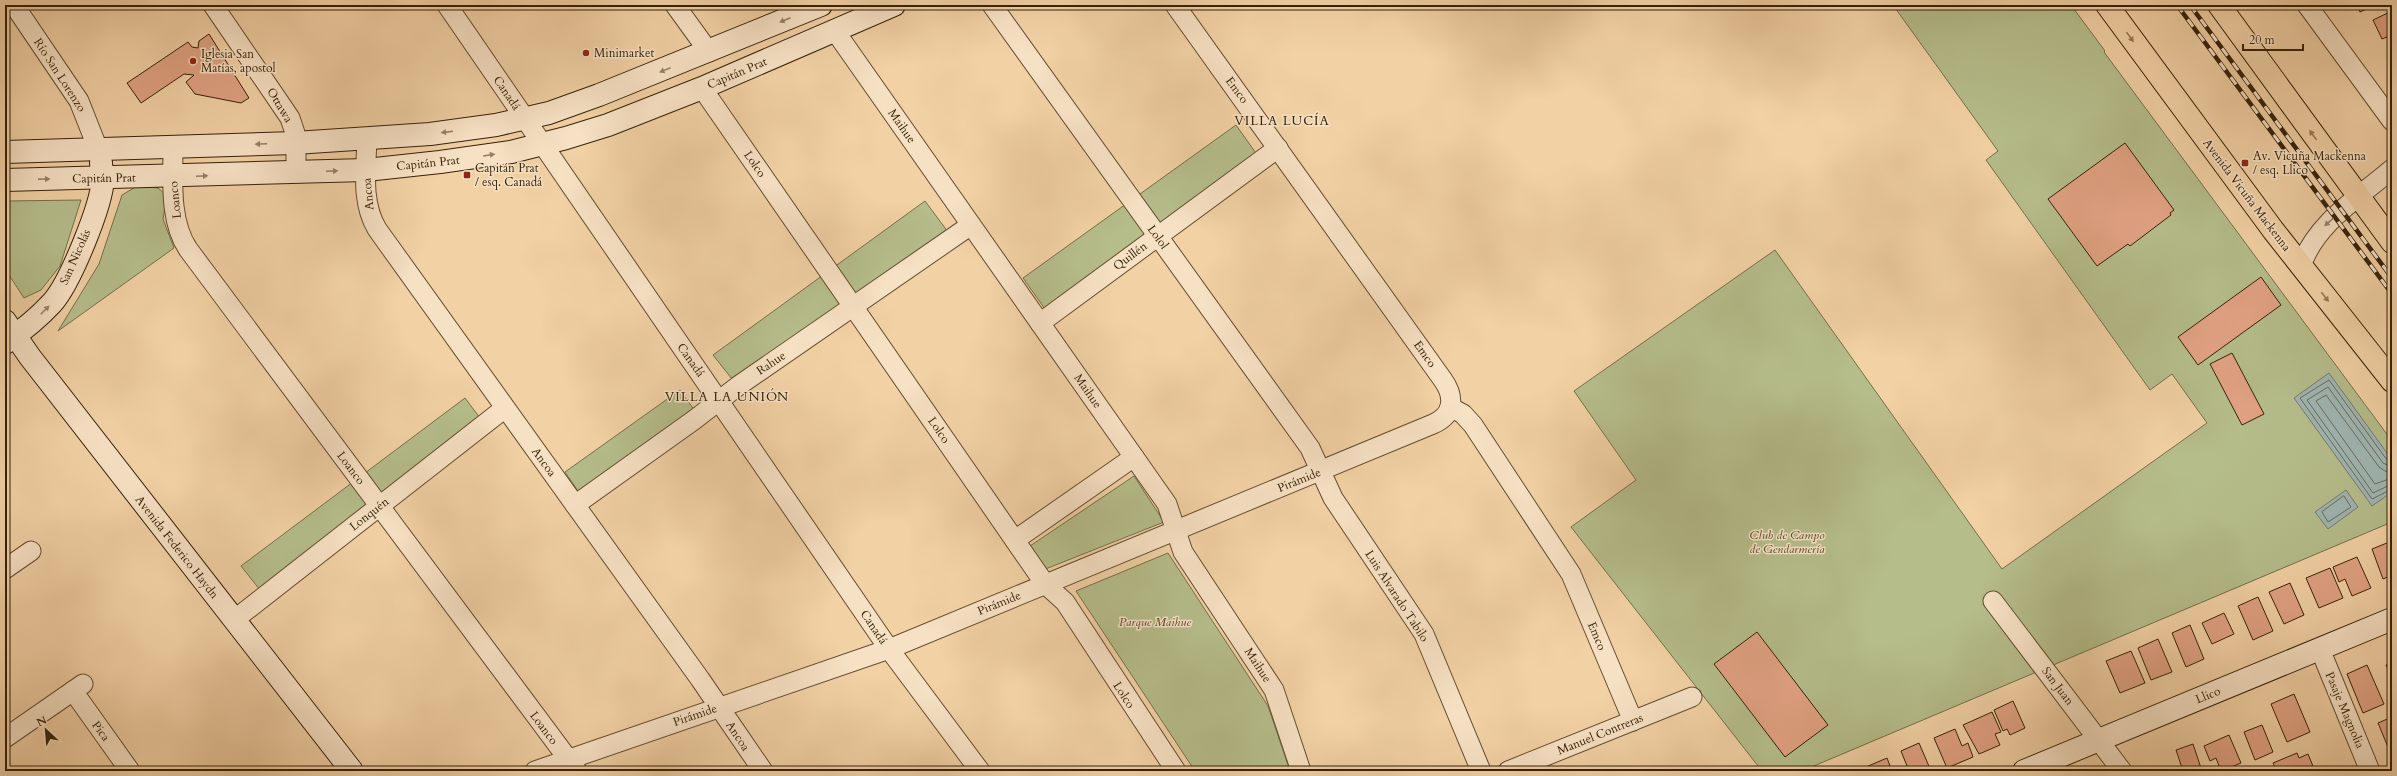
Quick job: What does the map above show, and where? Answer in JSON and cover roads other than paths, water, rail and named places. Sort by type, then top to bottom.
[{"type":"main road","name":"Avenida Vicuña Mackenna","points":[[2107,5],[2301,266],[2392,381]]},
{"type":"main road","points":[[2219,5],[2392,242]]},
{"type":"street","name":"Río San Lorenzo","points":[[14,5],[78,101],[98,149]]},
{"type":"street","name":"Ottawa","points":[[214,5],[290,118],[295,143],[296,173]]},
{"type":"street","name":"Canadá","points":[[447,5],[889,648],[980,771]]},
{"type":"street","points":[[675,5],[709,52]]},
{"type":"street","points":[[5,152],[295,143],[367,139],[464,130],[525,119],[569,106],[709,52],[821,5]]},
{"type":"street","name":"Capitán Prat","points":[[5,180],[173,177],[366,170],[484,156],[543,145],[608,125],[702,88],[894,5]]},
{"type":"street","name":"Lolol","points":[[992,5],[1310,448],[1320,471]]},
{"type":"street","name":"Emco","points":[[1175,5],[1450,390],[1450,407],[1463,414],[1473,425],[1571,574],[1633,721]]},
{"type":"street","points":[[2307,5],[2392,121]]},
{"type":"street","name":"Maihue","points":[[835,31],[1168,506],[1184,552],[1274,690],[1301,771]]},
{"type":"street","name":"Lolco","points":[[702,88],[1045,584],[1065,602],[1176,771]]},
{"type":"street","name":"Ancoa","points":[[367,139],[366,202],[373,221],[763,771]]},
{"type":"street","name":"Loanco","points":[[173,147],[173,177],[178,225],[184,243],[572,765]]},
{"type":"street","name":"Quillén","points":[[1040,323],[1278,148]]},
{"type":"street","name":"San Nicolás","points":[[8,333],[53,302],[64,284],[97,204],[103,178],[98,149]]},
{"type":"street","points":[[2301,266],[2307,249],[2321,230],[2392,169]]},
{"type":"street","name":"Rahue","points":[[575,505],[853,306],[971,225]]},
{"type":"street","name":"Avenida Federico Haydn","points":[[8,333],[352,771]]},
{"type":"street","name":"Pirámide","points":[[535,771],[572,765],[719,707],[889,648],[1441,420],[1450,407]]},
{"type":"street","name":"Lonquén","points":[[234,620],[505,408]]},
{"type":"street","points":[[1015,540],[1134,457]]},
{"type":"street","name":"Luis Alvarado Tabilo","points":[[1320,471],[1333,498],[1424,634],[1481,771]]},
{"type":"street","points":[[5,569],[31,551]]},
{"type":"street","name":"San Juan","points":[[1993,601],[2122,771]]},
{"type":"street","name":"Llico","points":[[2024,771],[2392,619]]},
{"type":"street","name":"Pasaje Magnolia","points":[[2320,649],[2370,771]]},
{"type":"street","name":"Pica","points":[[5,738],[78,688],[130,771]]},
{"type":"street","name":"Manuel Contreras","points":[[1508,771],[1692,697]]},
{"type":"water","points":[[2329,373],[2392,460],[2392,492],[2372,506],[2294,398]]},
{"type":"water","points":[[2346,490],[2358,507],[2328,529],[2315,512]]},
{"type":"railway","points":[[2177,5],[2392,294]]},
{"type":"railway","points":[[2190,5],[2392,278]]},
{"type":"place","name":"Minimarket","points":[[586,53]]},
{"type":"place","name":"Iglesia San Matías, apostol","points":[[193,61]]},
{"type":"place","name":"Av. Vicuña Mackenna / esq. Llico","points":[[2245,163]]},
{"type":"place","name":"Capitán Prat / esq. Canadá","points":[[467,175]]},
{"type":"district","name":"VILLA LUCÍA","points":[[1282,120]]},
{"type":"district","name":"VILLA LA UNIÓN","points":[[727,396]]},
{"type":"park label","name":"Club de Campo de Gendarmería","points":[[1787,542]]},
{"type":"park label","name":"Parque Maihue","points":[[1155,622]]}]
